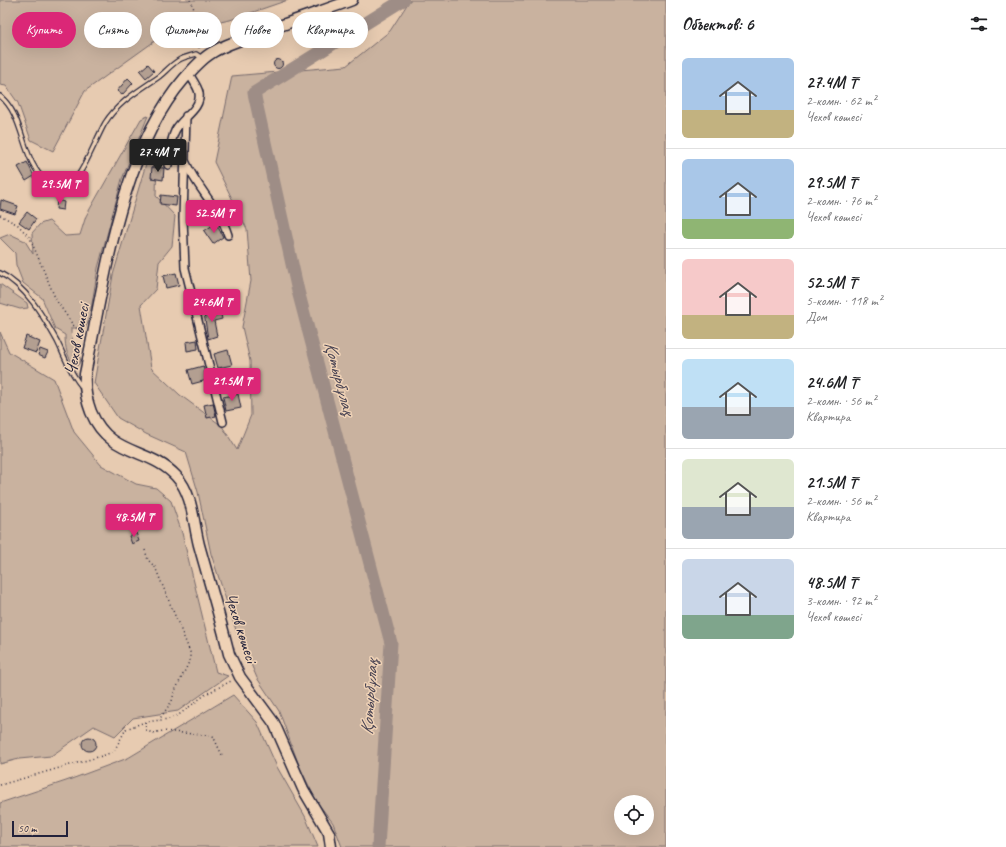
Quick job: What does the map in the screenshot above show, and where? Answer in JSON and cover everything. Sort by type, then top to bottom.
[{"type":"main road","name":"Чехов көшесі","points":[[331,847],[329,833],[303,789],[274,723],[240,677],[229,654],[198,543],[185,488],[176,476],[162,465],[116,443],[103,433],[95,420],[84,389],[93,337],[114,237],[138,160],[155,123],[170,98],[203,59],[213,52],[247,37],[352,0]]},
{"type":"street","points":[[168,165],[175,131],[186,116],[196,106],[199,92],[189,74]]},
{"type":"street","points":[[186,116],[184,142],[185,161],[183,218],[185,268],[223,422]]},
{"type":"street","points":[[185,161],[191,174],[213,204],[228,235]]},
{"type":"lane","points":[[0,96],[5,100],[13,113],[30,160],[38,172],[48,184],[62,187],[71,184],[80,171],[106,122],[115,110],[129,96],[161,75],[179,60],[196,54],[203,59]]},
{"type":"lane","points":[[0,273],[19,287],[29,298],[57,341],[73,376],[84,389]]},
{"type":"path","points":[[190,0],[213,52]]},
{"type":"path","points":[[0,215],[18,225],[30,238],[56,300],[81,334],[93,337]]},
{"type":"path","points":[[145,550],[148,560],[155,567],[190,652],[190,660],[174,693],[172,701],[159,720]]},
{"type":"path","points":[[0,785],[105,755],[114,751],[126,729],[145,722],[168,719],[180,714],[206,694],[240,677]]},
{"type":"path","points":[[145,722],[146,730],[152,733],[163,731],[213,736],[222,755]]},
{"type":"shaded area","points":[[0,0],[288,0],[253,12],[230,12],[230,20],[222,22],[222,12],[150,12],[150,44],[85,91],[53,151],[31,140],[18,103],[6,86],[0,85]]},
{"type":"shaded area","points":[[410,0],[666,0],[666,847],[342,847],[333,823],[317,802],[300,768],[279,711],[257,678],[236,630],[211,554],[198,492],[186,452],[146,434],[118,418],[94,383],[113,275],[148,157],[157,154],[156,196],[175,216],[172,246],[159,262],[156,289],[141,305],[151,368],[180,395],[222,426],[237,450],[251,415],[250,361],[242,327],[251,281],[247,229],[214,162],[232,76],[346,66],[390,31]]},
{"type":"shaded area","points":[[148,116],[122,179],[98,268],[89,321],[85,328],[71,328],[73,341],[81,361],[77,366],[67,353],[65,335],[55,329],[42,298],[23,283],[16,265],[15,253],[0,238],[10,234],[25,241],[33,254],[32,233],[40,224],[49,221],[65,236],[80,235],[86,216],[141,119]]},
{"type":"shaded area","points":[[0,284],[27,303],[28,308],[20,309],[0,303]]},
{"type":"shaded area","points":[[0,332],[9,352],[54,379],[74,432],[101,465],[136,484],[156,488],[171,501],[182,533],[216,672],[228,676],[178,711],[133,718],[115,736],[94,726],[51,756],[19,759],[0,764]]},
{"type":"shaded area","points":[[233,695],[257,722],[277,767],[305,816],[318,847],[0,847],[0,803],[128,758]]},
{"type":"building","points":[[278,59],[283,64],[278,69],[273,64]]},
{"type":"building","points":[[148,64],[154,71],[146,78],[140,71]]},
{"type":"building","points":[[128,78],[133,83],[122,95],[117,91]]},
{"type":"building","points":[[27,162],[34,176],[26,181],[18,167]]},
{"type":"building","points":[[152,167],[164,168],[163,180],[151,178]]},
{"type":"building","points":[[161,195],[177,197],[176,206],[160,204]]},
{"type":"building","points":[[1,200],[18,206],[15,214],[0,209]]},
{"type":"building","points":[[57,200],[64,202],[63,210],[56,209]]},
{"type":"building","points":[[27,212],[36,219],[29,229],[19,222]]},
{"type":"building","points":[[216,223],[223,237],[213,244],[204,231]]},
{"type":"building","points":[[176,273],[179,285],[166,288],[163,276]]},
{"type":"building","points":[[220,310],[222,319],[214,321],[217,336],[208,339],[204,313]]},
{"type":"building","points":[[26,336],[40,342],[36,353],[22,348]]},
{"type":"building","points":[[197,340],[198,349],[187,351],[186,342]]},
{"type":"building","points":[[40,349],[48,352],[45,358],[38,355]]},
{"type":"building","points":[[228,350],[232,365],[218,368],[214,354]]},
{"type":"building","points":[[203,366],[207,380],[192,384],[188,370]]},
{"type":"building","points":[[238,394],[241,408],[226,411],[223,397]]},
{"type":"building","points":[[213,403],[216,416],[207,418],[204,405]]},
{"type":"building","points":[[136,533],[139,541],[132,544],[129,536]]},
{"type":"building","points":[[86,737],[92,737],[96,741],[96,747],[92,751],[86,751],[82,747],[82,741]]},
{"type":"waterway","name":"Қотырбұлақ","points":[[378,847],[391,643],[298,291],[254,93],[403,0]]}]
